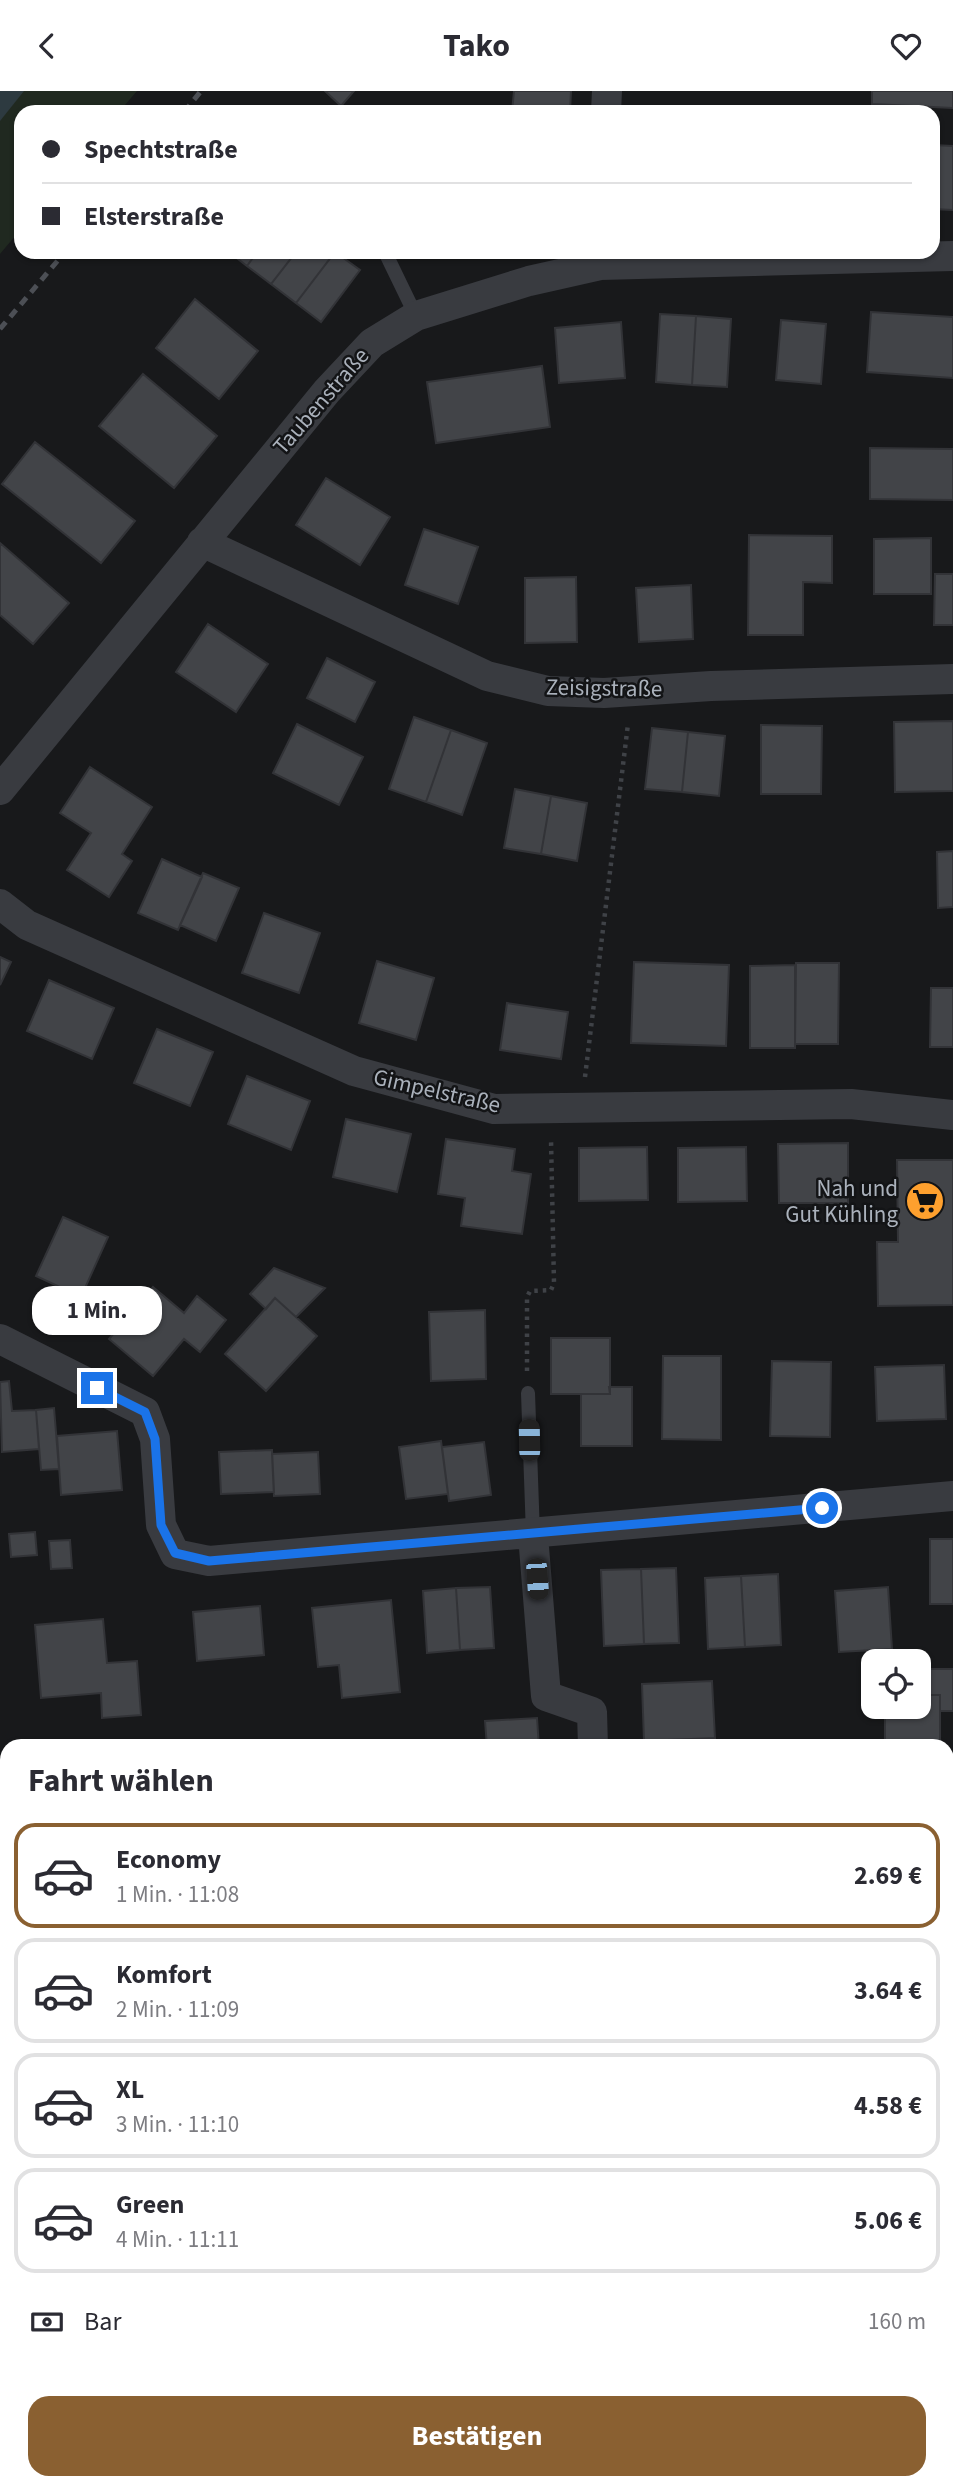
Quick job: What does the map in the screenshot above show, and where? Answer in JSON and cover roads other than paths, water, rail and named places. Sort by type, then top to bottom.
[{"type":"street","name":"Taubenstraße","points":[[0,790],[327,391],[372,343],[416,316],[492,290],[600,259]]},
{"type":"street","name":"Zeisigstraße","points":[[202,542],[487,676],[548,691],[632,692],[710,686],[953,679]]},
{"type":"street","name":"Gimpelstraße","points":[[0,904],[27,925],[354,1071],[495,1109],[851,1104],[953,1115]]},
{"type":"street","points":[[0,1339],[145,1412],[155,1439],[161,1525],[175,1553],[209,1561],[533,1535],[953,1496]]},
{"type":"street","points":[[533,1535],[545,1696],[592,1712],[593,1739]]},
{"type":"lane","points":[[388,259],[416,316]]},
{"type":"lane","points":[[528,1393],[533,1535]]},
{"type":"railway","points":[[190,105],[201,91]]},
{"type":"railway","points":[[0,329],[59,259]]},
{"type":"place","name":"Nah und Gut Kühling","points":[[925,1201]]}]
